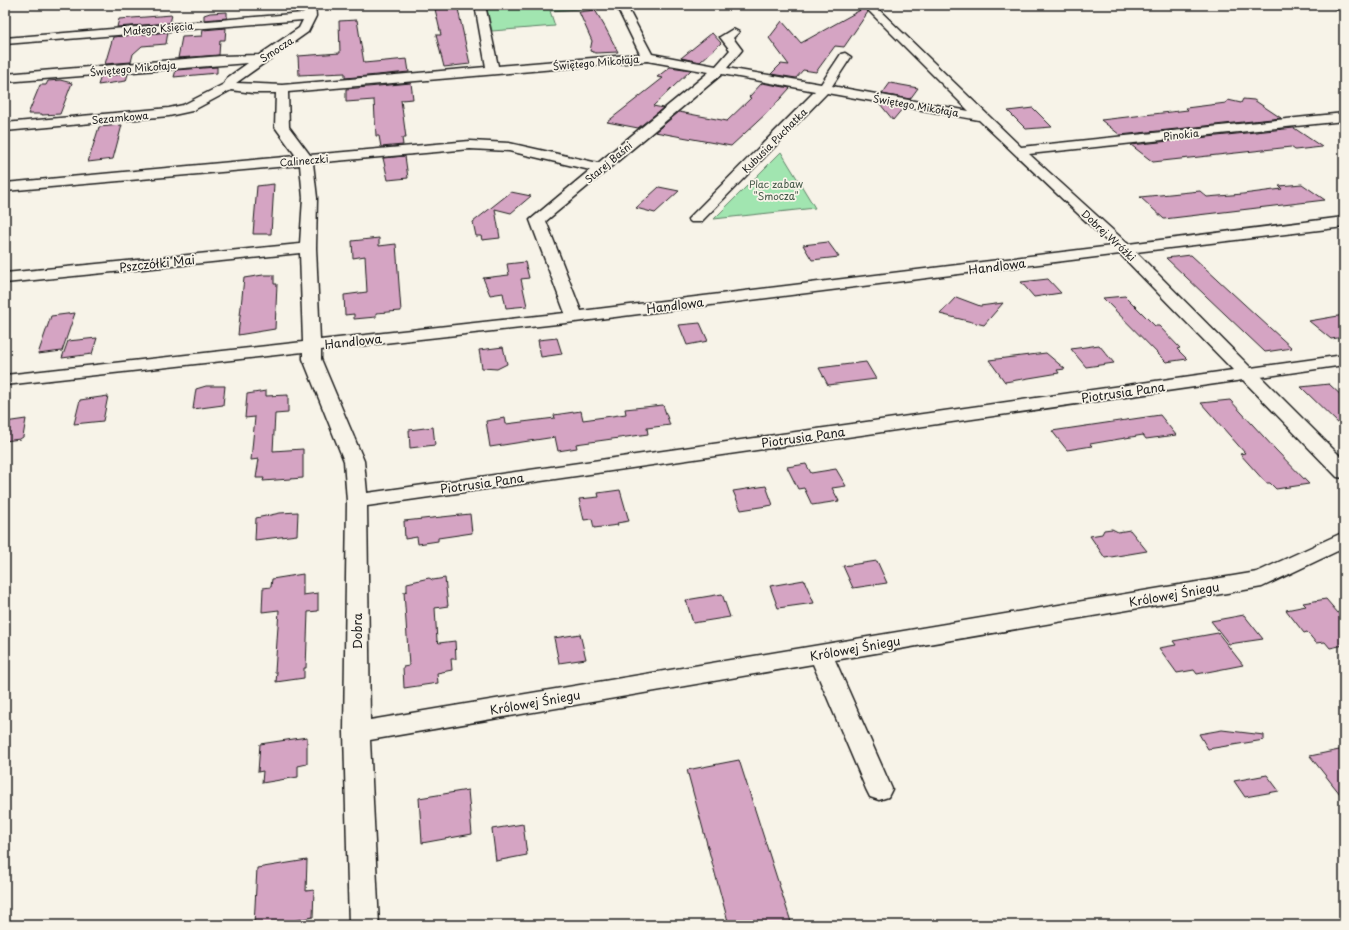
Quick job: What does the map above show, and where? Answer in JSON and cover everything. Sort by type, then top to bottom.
[{"type":"street","points":[[480,5],[494,70]]},
{"type":"street","points":[[621,5],[647,57]]},
{"type":"street","name":"Dobrej Wróżki","points":[[868,5],[1018,151],[1125,250],[1344,472]]},
{"type":"street","points":[[1336,5],[1344,9]]},
{"type":"street","name":"Małego Księcia","points":[[5,41],[310,10]]},
{"type":"street","name":"Smocza","points":[[229,86],[231,81],[260,59],[304,30],[310,10]]},
{"type":"street","name":"Starej Baśni","points":[[575,317],[538,220],[718,70],[736,50],[726,36],[733,32]]},
{"type":"street","name":"Świętego Mikołaja","points":[[229,86],[252,89],[282,89],[647,57],[983,117]]},
{"type":"street","name":"Kubusia Puchatka","points":[[696,219],[825,88],[845,57]]},
{"type":"street","name":"Świętego Mikołaja","points":[[5,78],[221,60],[260,59]]},
{"type":"street","name":"Sezamkowa","points":[[5,127],[169,112],[187,108],[229,86]]},
{"type":"street","points":[[282,89],[282,127],[306,159],[310,198],[308,248],[312,346]]},
{"type":"street","name":"Pinokia","points":[[1018,151],[1344,117]]},
{"type":"street","name":"Calineczki","points":[[5,187],[470,145],[509,147],[600,168]]},
{"type":"street","name":"Handlowa","points":[[5,380],[575,317],[1344,222]]},
{"type":"street","name":"Pszczółki Mai","points":[[5,278],[308,248]]},
{"type":"street","name":"Dobra","points":[[312,346],[313,362],[354,462],[357,501],[357,732],[364,925]]},
{"type":"street","name":"Piotrusia Pana","points":[[357,501],[1344,360]]},
{"type":"street","name":"Królowej Śniegu","points":[[357,732],[1262,579],[1344,539]]},
{"type":"street","points":[[821,654],[879,789]]},
{"type":"green space","points":[[486,5],[609,5],[610,7],[550,11],[555,26],[492,31]]},
{"type":"green space","name":"Plac zabaw \"Smocza\"","points":[[781,152],[815,208],[714,219]]},
{"type":"building","points":[[864,8],[868,12],[844,47],[835,46],[816,72],[803,70],[796,78],[771,74],[781,64],[789,65],[769,38],[782,21],[801,43]]},
{"type":"building","points":[[435,9],[458,9],[470,64],[444,67],[436,35],[441,35]]},
{"type":"building","points":[[595,10],[618,52],[596,53],[590,51],[592,41],[579,12]]},
{"type":"building","points":[[227,12],[227,18],[204,20],[204,15],[210,13]]},
{"type":"building","points":[[172,15],[170,23],[117,27],[119,19]]},
{"type":"building","points":[[357,20],[364,63],[407,59],[409,72],[345,78],[345,73],[299,75],[298,56],[340,53],[339,21]]},
{"type":"building","points":[[226,28],[225,40],[220,40],[219,55],[178,58],[182,37],[202,36],[203,30]]},
{"type":"building","points":[[168,32],[166,44],[142,46],[133,54],[131,62],[105,64],[113,37]]},
{"type":"building","points":[[712,33],[721,43],[700,62],[681,58]]},
{"type":"building","points":[[217,67],[217,73],[174,77],[176,70]]},
{"type":"building","points":[[670,67],[691,70],[653,106],[663,108],[638,128],[607,122],[663,78],[657,77]]},
{"type":"building","points":[[128,74],[126,81],[98,85],[101,76]]},
{"type":"building","points":[[60,80],[72,83],[60,114],[28,114],[40,85],[46,85],[48,81]]},
{"type":"building","points":[[411,83],[413,99],[401,100],[406,138],[402,138],[403,145],[381,147],[379,136],[376,136],[374,100],[346,102],[346,89]]},
{"type":"building","points":[[762,83],[790,88],[770,110],[731,146],[655,132],[679,112],[727,121],[751,98],[749,97]]},
{"type":"building","points":[[890,83],[918,88],[910,99],[882,94]]},
{"type":"building","points":[[1243,99],[1254,100],[1281,118],[1120,135],[1101,120],[1188,110],[1186,108],[1226,103],[1228,100],[1241,103]]},
{"type":"building","points":[[880,104],[903,108],[893,120]]},
{"type":"building","points":[[1033,108],[1052,127],[1026,129],[1008,111]]},
{"type":"building","points":[[122,125],[113,159],[88,162],[99,127]]},
{"type":"building","points":[[1294,128],[1322,147],[1295,150],[1291,147],[1153,162],[1131,145]]},
{"type":"building","points":[[405,156],[408,178],[388,180],[383,158]]},
{"type":"building","points":[[274,184],[271,234],[253,234],[257,186]]},
{"type":"building","points":[[1302,184],[1325,200],[1164,219],[1140,197],[1200,191],[1207,197],[1282,189],[1279,186]]},
{"type":"building","points":[[659,187],[679,191],[655,213],[636,208]]},
{"type":"building","points":[[511,192],[531,196],[511,213],[495,209],[500,238],[482,240],[481,236],[476,236],[473,222]]},
{"type":"building","points":[[379,238],[379,246],[396,244],[401,311],[376,313],[376,317],[354,319],[354,314],[345,315],[344,295],[367,292],[365,256],[353,258],[352,241]]},
{"type":"building","points":[[828,242],[839,257],[812,260],[803,245]]},
{"type":"building","points":[[1191,255],[1292,348],[1265,352],[1166,258]]},
{"type":"building","points":[[525,262],[529,278],[521,279],[527,306],[506,308],[503,293],[490,295],[483,278],[509,275],[507,264]]},
{"type":"building","points":[[274,275],[274,284],[277,284],[275,329],[238,335],[244,278]]},
{"type":"building","points":[[1048,279],[1061,293],[1034,297],[1021,282]]},
{"type":"building","points":[[1125,296],[1155,326],[1159,326],[1180,348],[1177,349],[1187,359],[1166,362],[1103,298]]},
{"type":"building","points":[[956,297],[980,306],[1003,303],[984,325],[940,314]]},
{"type":"building","points":[[75,313],[62,351],[38,354],[51,316]]},
{"type":"building","points":[[1344,315],[1344,337],[1331,339],[1309,321]]},
{"type":"building","points":[[700,323],[708,341],[687,345],[679,325]]},
{"type":"building","points":[[97,338],[92,354],[62,358],[68,341]]},
{"type":"building","points":[[557,338],[562,354],[541,357],[538,340]]},
{"type":"building","points":[[1099,345],[1114,363],[1086,367],[1071,349]]},
{"type":"building","points":[[503,347],[507,364],[497,369],[482,368],[479,350]]},
{"type":"building","points":[[1046,353],[1065,369],[1057,370],[1059,373],[1005,382],[989,360]]},
{"type":"building","points":[[866,362],[876,379],[828,385],[819,368]]},
{"type":"building","points":[[1329,384],[1344,398],[1344,429],[1301,387]]},
{"type":"building","points":[[206,386],[225,386],[223,405],[193,409],[196,389]]},
{"type":"building","points":[[266,391],[266,396],[288,395],[288,413],[275,414],[273,451],[303,449],[303,478],[263,481],[264,478],[256,478],[259,459],[251,460],[255,417],[245,418],[247,394]]},
{"type":"building","points":[[108,396],[103,421],[74,424],[80,400]]},
{"type":"building","points":[[1230,400],[1309,484],[1276,489],[1270,483],[1266,483],[1240,454],[1245,453],[1201,403]]},
{"type":"building","points":[[663,405],[670,425],[647,428],[648,434],[576,444],[577,448],[558,451],[555,437],[490,447],[486,421],[505,418],[506,424],[555,418],[554,415],[581,411],[583,420],[626,414],[625,409]]},
{"type":"building","points":[[1160,415],[1176,435],[1146,439],[1143,435],[1090,444],[1092,446],[1067,450],[1052,431]]},
{"type":"building","points":[[26,419],[23,437],[20,439],[5,441],[5,422]]},
{"type":"building","points":[[433,427],[435,445],[410,448],[409,430]]},
{"type":"building","points":[[806,464],[811,473],[836,469],[846,486],[832,488],[839,501],[812,505],[804,488],[798,489],[787,467]]},
{"type":"building","points":[[766,486],[773,505],[741,510],[733,491]]},
{"type":"building","points":[[620,490],[629,521],[617,523],[618,525],[594,528],[592,519],[584,520],[579,499],[599,497],[598,493]]},
{"type":"building","points":[[298,512],[297,535],[255,540],[256,518],[280,513]]},
{"type":"building","points":[[470,514],[472,533],[438,538],[438,541],[418,544],[417,537],[405,539],[404,521]]},
{"type":"building","points":[[1112,529],[1118,532],[1130,530],[1147,551],[1105,558],[1090,536],[1102,534],[1104,530]]},
{"type":"building","points":[[877,561],[887,583],[853,588],[843,566]]},
{"type":"building","points":[[303,574],[303,595],[318,593],[318,611],[308,612],[306,668],[304,668],[304,678],[276,682],[277,672],[275,672],[279,610],[262,612],[263,588],[271,587],[272,579]]},
{"type":"building","points":[[429,578],[433,580],[445,578],[448,606],[435,608],[437,641],[439,643],[455,641],[456,659],[451,659],[452,670],[437,673],[438,683],[404,688],[403,667],[409,666],[404,592],[407,591],[407,583]]},
{"type":"building","points":[[804,580],[814,603],[778,608],[770,586]]},
{"type":"building","points":[[722,594],[730,617],[693,623],[686,600]]},
{"type":"building","points":[[1326,599],[1344,620],[1344,645],[1330,648],[1325,642],[1316,643],[1307,632],[1304,633],[1286,610],[1306,606],[1303,603]]},
{"type":"building","points":[[1244,615],[1263,639],[1229,644],[1211,621]]},
{"type":"building","points":[[1218,633],[1243,665],[1197,674],[1194,670],[1177,673],[1159,648],[1176,645],[1173,641]]},
{"type":"building","points":[[580,634],[586,659],[559,663],[554,638]]},
{"type":"building","points":[[1222,730],[1264,735],[1264,740],[1208,749],[1199,734]]},
{"type":"building","points":[[307,737],[307,764],[298,766],[298,777],[262,783],[263,771],[258,772],[260,744]]},
{"type":"building","points":[[1344,749],[1344,799],[1310,756]]},
{"type":"building","points":[[739,760],[792,925],[729,925],[687,770]]},
{"type":"building","points":[[1267,775],[1279,791],[1245,797],[1234,781]]},
{"type":"building","points":[[468,790],[472,834],[422,843],[419,798]]},
{"type":"building","points":[[523,824],[527,855],[496,861],[492,829]]},
{"type":"building","points":[[307,860],[306,891],[314,890],[313,917],[271,925],[254,925],[257,868]]}]
